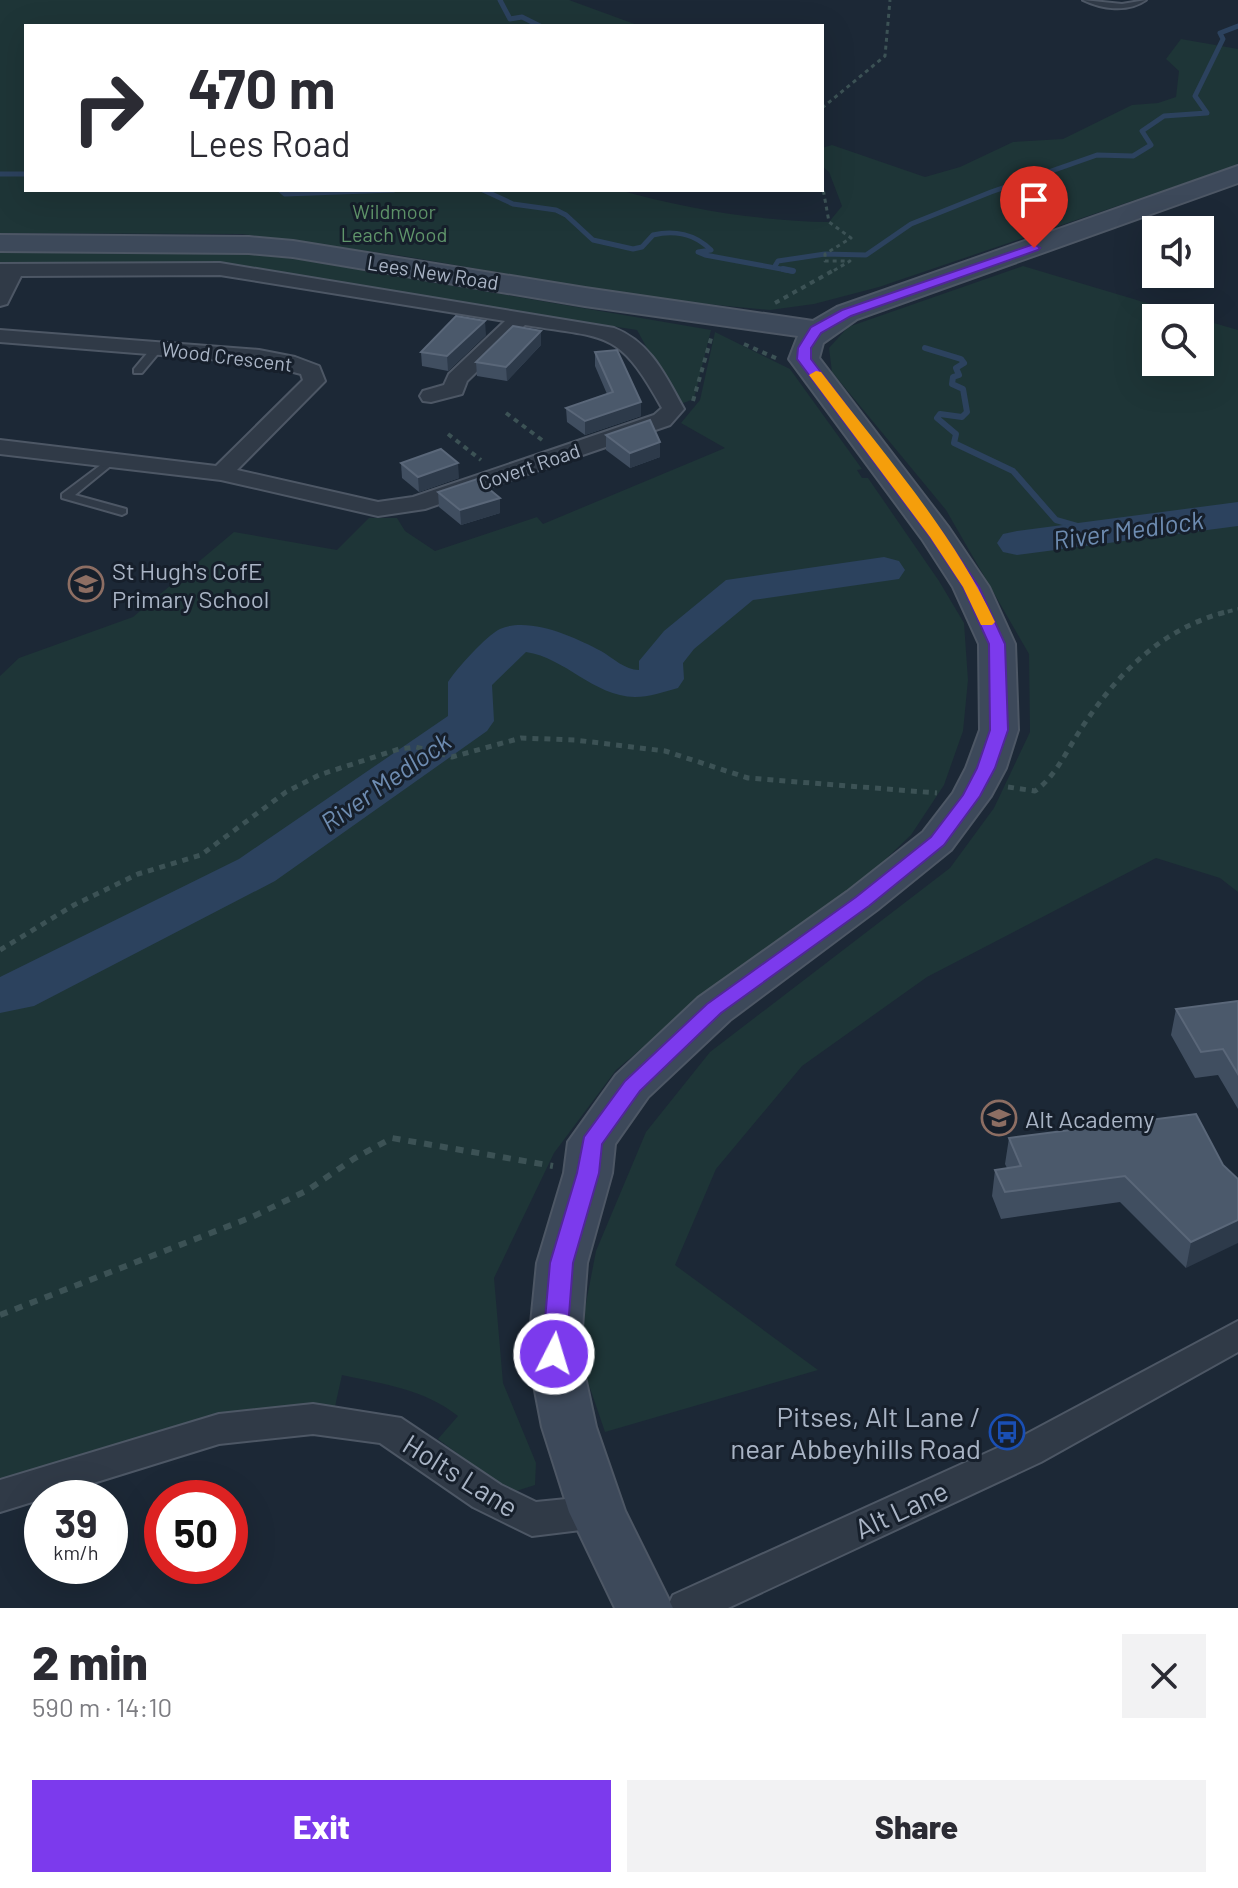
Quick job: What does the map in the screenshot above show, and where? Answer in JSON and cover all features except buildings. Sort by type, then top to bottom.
[{"type":"main road","points":[[644,1608],[597,1512],[569,1427],[554,1354],[562,1263],[588,1173],[592,1142],[632,1086],[714,1009],[862,901],[937,841],[976,788],[999,730],[997,644],[971,587],[937,535],[804,359],[805,348],[816,330],[847,313],[1238,174]]},
{"type":"main road","name":"Lees New Road","points":[[0,243],[263,246],[816,330]]},
{"type":"street","points":[[0,300],[7,270],[220,269],[521,317],[620,336],[638,350],[673,409]]},
{"type":"street","points":[[431,396],[454,389],[457,379],[521,317]]},
{"type":"street","name":"Wood Crescent","points":[[0,336],[132,343],[290,363],[311,371],[314,381],[221,473]]},
{"type":"street","name":"Covert Road","points":[[0,447],[221,473],[378,509],[392,509],[417,504],[662,420],[673,409]]},
{"type":"street","name":"Alt Lane","points":[[687,1608],[1028,1451],[1238,1335]]},
{"type":"street","name":"Holts Lane","points":[[0,1496],[219,1429],[313,1419],[388,1429],[487,1496],[532,1519],[597,1512]]},
{"type":"lane","points":[[1087,0],[1116,6],[1136,4],[1142,0]]},
{"type":"lane","points":[[138,371],[158,347]]},
{"type":"lane","points":[[114,458],[66,496],[122,511]]},
{"type":"path","points":[[824,106],[885,56],[890,0]]},
{"type":"path","points":[[816,330],[786,310],[772,305],[850,261],[825,261],[825,254],[851,238],[829,222],[824,192]]},
{"type":"path","points":[[673,409],[696,399],[714,328]]},
{"type":"path","points":[[742,343],[784,362]]},
{"type":"path","points":[[506,413],[562,455]]},
{"type":"path","points":[[448,434],[501,476]]},
{"type":"path","points":[[0,950],[74,905],[138,874],[201,855],[286,792],[319,775],[399,749],[416,747],[452,757],[537,737],[665,751],[748,778],[1035,791],[1047,783],[1123,671],[1172,633],[1211,613],[1238,609]]},
{"type":"path","points":[[0,1315],[252,1217],[308,1190],[355,1158],[392,1138],[588,1173]]},
{"type":"green space","name":"Wildmoor Leach Wood","points":[[0,0],[569,0],[635,24],[24,24],[24,192],[627,192],[723,213],[829,222],[842,206],[829,172],[824,168],[824,147],[832,145],[925,177],[960,167],[1013,142],[1063,139],[1132,105],[1158,103],[1176,97],[1179,71],[1166,59],[1181,39],[1238,49],[1238,165],[879,287],[814,304],[770,310],[652,299],[403,256],[242,234],[0,233]]},
{"type":"green space","points":[[231,252],[302,260],[711,330],[694,399],[678,405],[637,330],[223,267],[0,264],[0,253]]},
{"type":"green space","points":[[1023,266],[1150,304],[1142,304],[1142,376],[1214,376],[1214,323],[1238,330],[1238,892],[1220,878],[1156,858],[927,977],[802,1066],[716,1169],[675,1265],[818,1370],[605,1432],[577,1350],[596,1251],[646,1132],[710,1052],[950,868],[994,808],[1030,732],[1029,654],[946,510],[832,372],[829,348],[848,327]]},
{"type":"green space","points":[[715,332],[790,369],[862,469],[857,470],[862,478],[868,478],[939,581],[964,623],[968,680],[963,731],[944,785],[911,835],[852,891],[699,1000],[616,1070],[554,1153],[494,1278],[503,1383],[536,1463],[535,1485],[510,1493],[438,1439],[458,1416],[431,1399],[342,1375],[334,1411],[0,1480],[0,676],[19,658],[133,617],[234,532],[337,550],[369,518],[397,518],[405,531],[435,551],[537,517],[543,524],[725,448],[681,423],[700,400]]},
{"type":"waterway","points":[[500,0],[510,19],[522,17],[536,24]]},
{"type":"waterway","points":[[775,266],[778,261],[825,254],[866,255],[911,224],[991,192],[1097,155],[1133,156],[1151,145],[1142,131],[1164,116],[1207,113],[1195,96],[1223,39],[1220,33],[1238,26]]},
{"type":"waterway","points":[[0,174],[24,174]]},
{"type":"waterway","points":[[282,192],[339,192]]},
{"type":"waterway","points":[[487,192],[513,204],[556,210],[566,215],[593,240],[633,249],[642,247],[653,235],[676,233],[705,245],[711,250],[698,252],[705,255],[792,271]]},
{"type":"waterway","points":[[783,269],[793,271]]},
{"type":"waterway","points":[[925,348],[961,359],[964,363],[956,368],[959,375],[953,377],[952,384],[963,389],[967,412],[962,417],[940,414],[937,418],[956,434],[954,443],[1013,471],[1056,520],[1098,532]]},
{"type":"waterway","name":"River Medlock","points":[[1017,543],[1238,514]]},
{"type":"waterway","name":"River Medlock","points":[[0,995],[15,994],[257,870],[471,721],[470,682],[514,639],[560,648],[618,681],[648,682],[662,679],[661,661],[679,640],[741,589],[884,570]]},
{"type":"slow traffic","points":[[816,375],[937,535],[971,587],[987,622]]},
{"type":"place","name":"St Hugh's CofE Primary School","points":[[86,584]]},
{"type":"place","name":"Alt Academy","points":[[999,1118]]},
{"type":"place","name":"Pitses, Alt Lane / near Abbeyhills Road","points":[[1007,1432]]},
{"type":"route","points":[[554,1354],[562,1263],[588,1173],[592,1142],[632,1086],[714,1009],[862,901],[937,841],[971,796],[986,768],[999,730],[997,644],[971,587],[937,535],[804,359],[805,348],[816,330],[847,313],[1034,248]]}]
